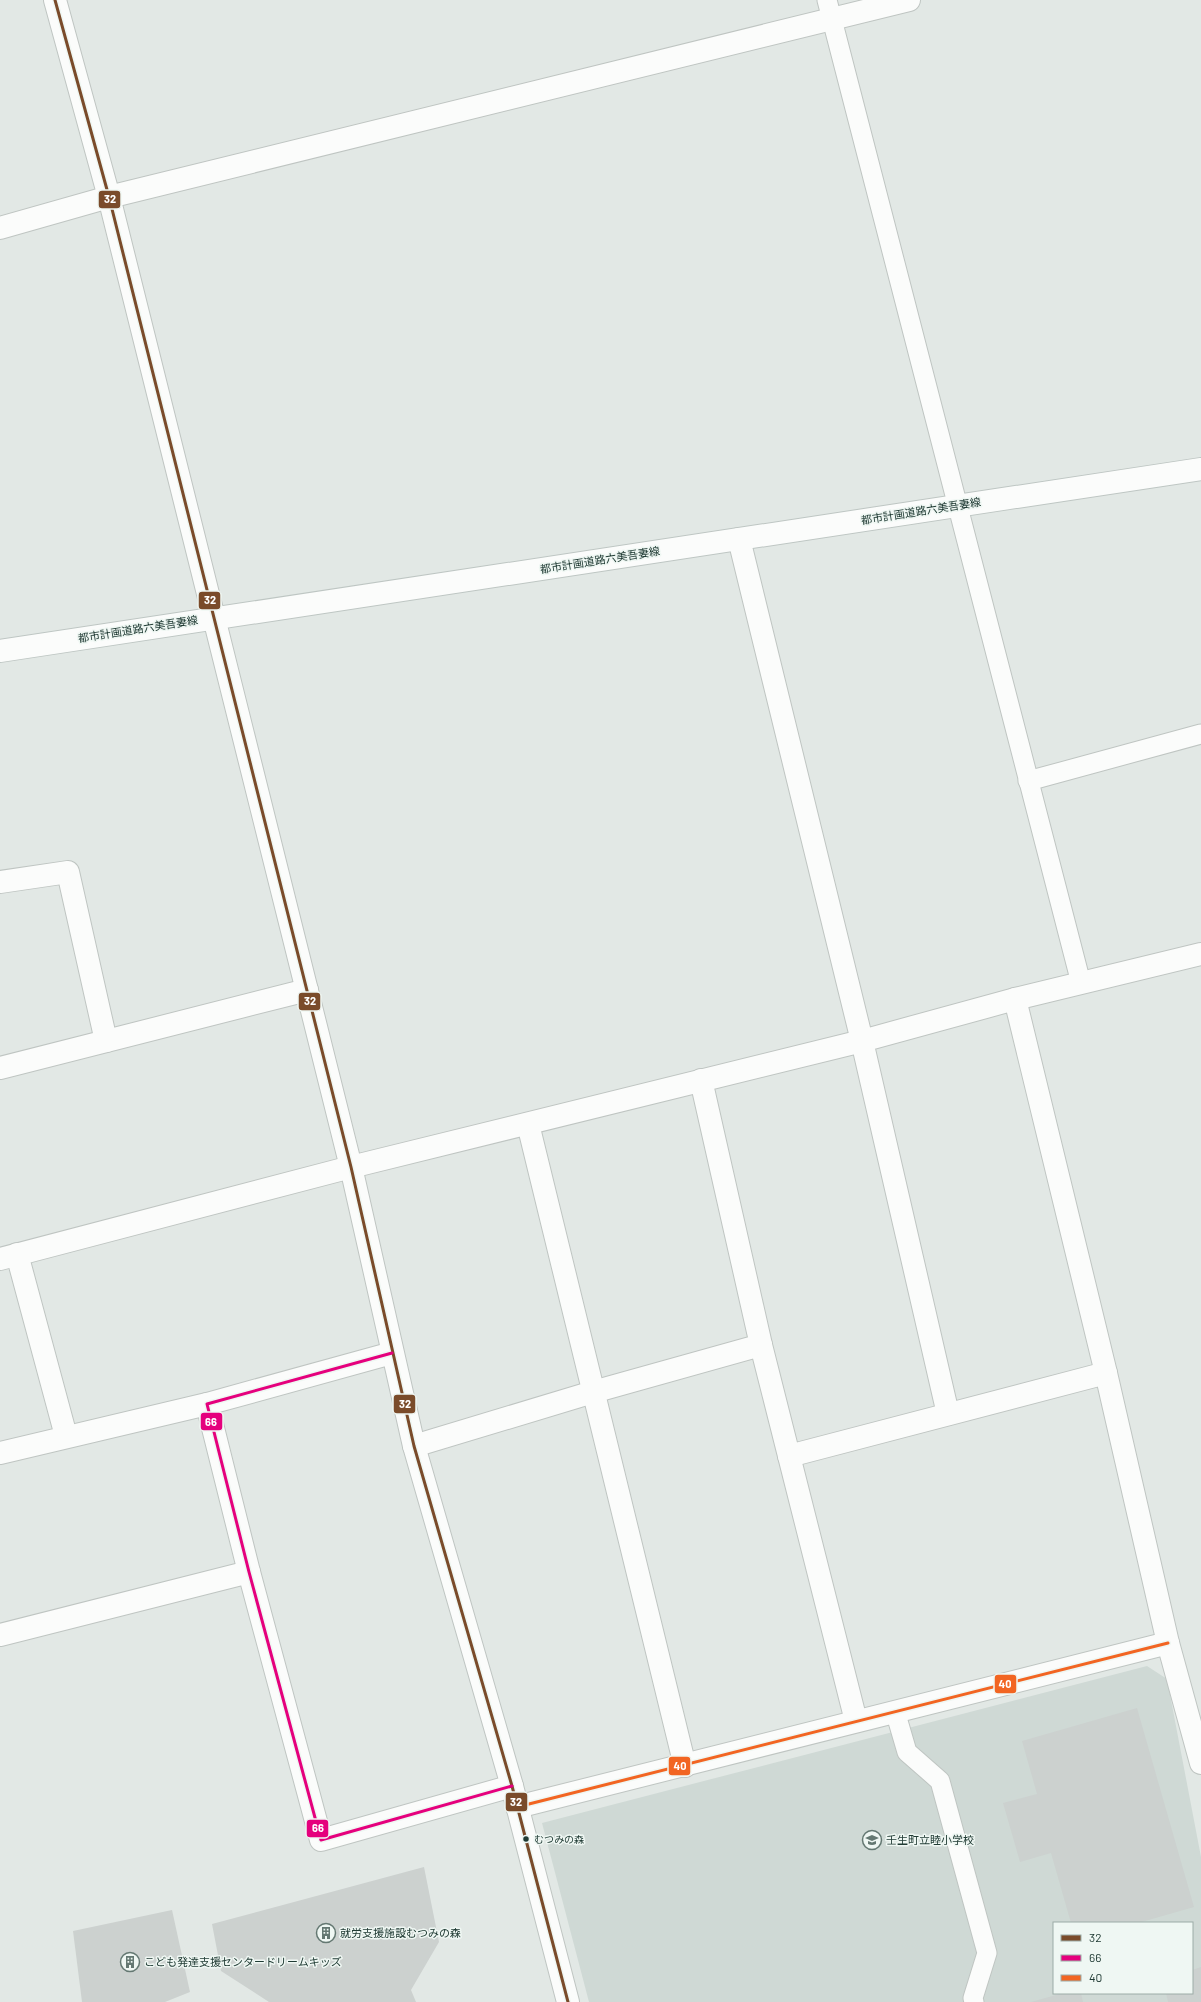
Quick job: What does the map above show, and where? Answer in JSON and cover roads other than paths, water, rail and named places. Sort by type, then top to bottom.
[{"type":"street","points":[[55,0],[109,197],[351,1167],[414,1446],[512,1786],[568,2002]]},
{"type":"street","points":[[0,228],[109,197],[830,10],[909,0]]},
{"type":"street","name":"都市計画道路六美吾妻線","points":[[0,651],[1201,469]]},
{"type":"street","points":[[739,539],[862,1041],[948,1414]]},
{"type":"street","points":[[0,882],[68,872],[106,1041]]},
{"type":"street","points":[[66,1436],[8,1257],[351,1167],[862,1041],[1015,999],[1201,954]]},
{"type":"street","points":[[0,1068],[307,990]]},
{"type":"street","points":[[1015,999],[1106,1373],[1168,1643],[1201,1763]]},
{"type":"street","points":[[701,1080],[761,1345],[856,1721]]},
{"type":"street","points":[[528,1124],[685,1766]]},
{"type":"street","points":[[414,1446],[593,1392],[761,1345]]},
{"type":"street","points":[[0,1453],[66,1436],[207,1404],[392,1353]]},
{"type":"street","points":[[789,1456],[1106,1373]]},
{"type":"street","points":[[207,1404],[249,1572],[321,1840],[512,1786]]},
{"type":"street","points":[[0,1635],[249,1572]]},
{"type":"street","points":[[517,1807],[685,1766],[895,1711],[1168,1643]]},
{"type":"lane","points":[[830,10],[1081,983]]},
{"type":"lane","points":[[1028,781],[1201,734]]},
{"type":"lane","points":[[895,1711],[907,1752],[940,1781],[985,1945],[987,1953],[973,1998],[974,2002]]},
{"type":"place","name":"むつみの森","points":[[526,1839]]},
{"type":"place","name":"壬生町立睦小学校","points":[[872,1840]]},
{"type":"place","name":"就労支援施設むつみの森","points":[[326,1933]]},
{"type":"place","name":"こども発達支援センタードリームキッズ","points":[[130,1962]]}]
